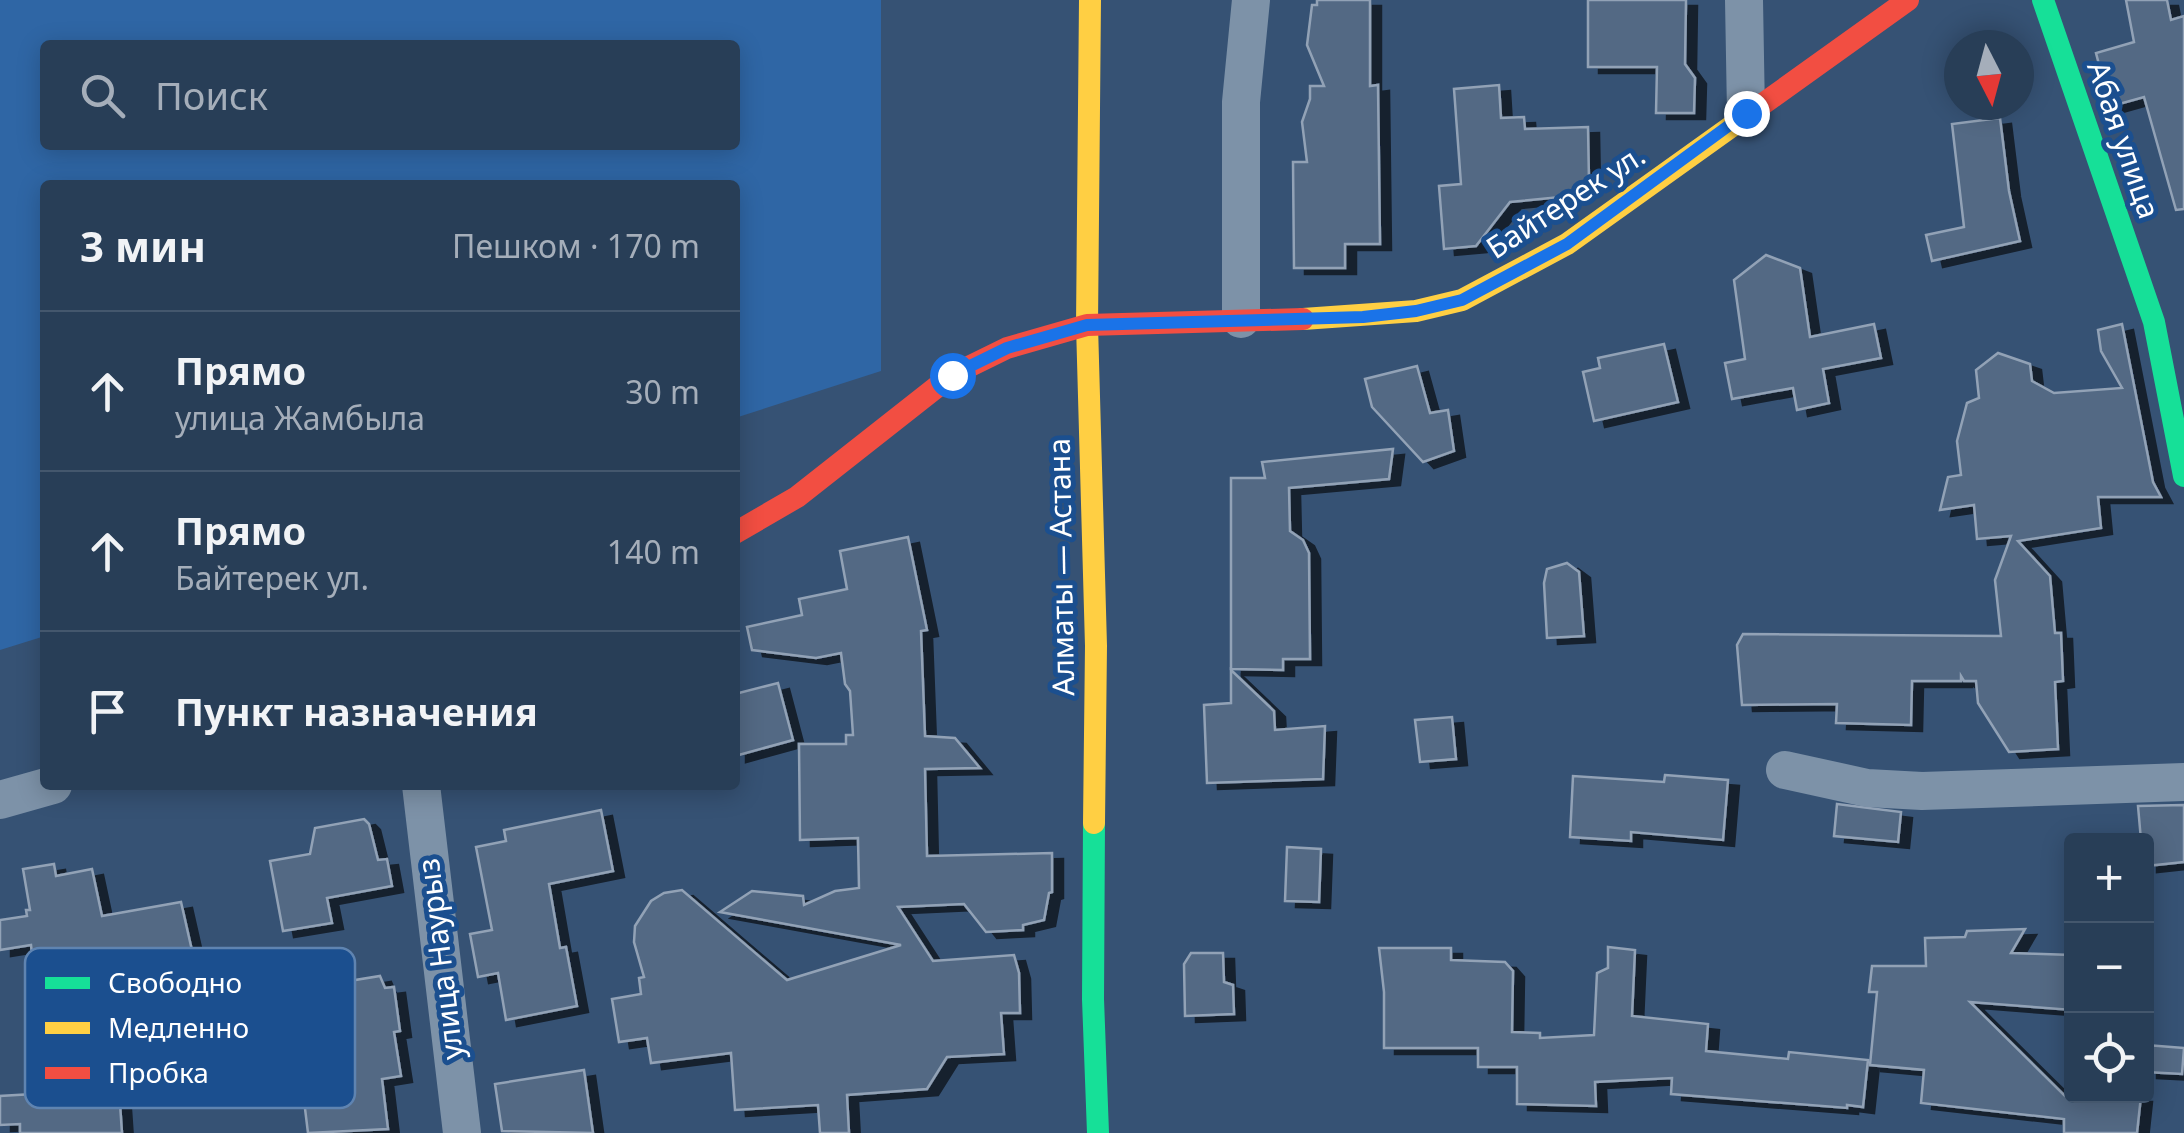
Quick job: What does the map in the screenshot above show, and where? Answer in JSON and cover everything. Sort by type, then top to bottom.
[{"type":"main road","name":"Алматы — Астана","points":[[1090,0],[1087,325],[1096,646],[1093,999],[1098,1133]]},
{"type":"main road","name":"Байтерек ул.","points":[[740,530],[797,497],[952,375],[1007,348],[1087,325],[1363,317],[1416,311],[1462,300],[1567,244],[1908,0]]},
{"type":"main road","name":"Абая улица","points":[[2043,0],[2154,322],[2183,465]]},
{"type":"street","points":[[1241,319],[1241,102],[1250,0]]},
{"type":"street","points":[[1744,0],[1746,113]]},
{"type":"street","points":[[1785,770],[1867,788],[1922,792],[2184,782]]},
{"type":"street","points":[[0,800],[40,789]]},
{"type":"street","name":"улица Наурыз","points":[[422,790],[462,1133]]},
{"type":"shaded area","points":[[0,0],[881,0],[881,371],[740,416],[740,180],[40,180],[40,638],[0,650]]},
{"type":"building","points":[[1317,0],[1370,0],[1370,86],[1378,85],[1380,244],[1345,244],[1345,268],[1294,268],[1293,162],[1307,162],[1302,122],[1310,86],[1324,86],[1307,45],[1312,5],[1317,5]]},
{"type":"building","points":[[1588,0],[1686,0],[1685,64],[1695,78],[1694,113],[1656,113],[1657,67],[1588,67]]},
{"type":"building","points":[[2126,0],[2167,0],[2171,20],[2184,16],[2184,209],[2176,210],[2144,97],[2112,106],[2102,76],[2096,53],[2134,42]]},
{"type":"building","points":[[1499,85],[1501,118],[1524,117],[1525,129],[1588,127],[1589,182],[1571,196],[1510,202],[1476,246],[1444,249],[1439,186],[1461,184],[1454,89]]},
{"type":"building","points":[[2000,120],[2020,241],[1932,261],[1926,235],[1964,227],[1952,124]]},
{"type":"building","points":[[1766,255],[1800,268],[1810,337],[1874,324],[1881,358],[1823,369],[1829,403],[1797,410],[1793,388],[1732,399],[1725,363],[1745,359],[1734,280]]},
{"type":"building","points":[[2122,324],[2153,482],[2161,497],[2098,497],[2101,528],[2018,541],[2050,576],[2055,633],[2061,633],[2063,681],[2055,682],[2058,749],[2009,752],[1978,703],[1976,681],[1964,681],[1961,676],[1961,681],[1912,681],[1911,725],[1836,723],[1837,704],[1742,705],[1737,645],[1743,634],[2001,636],[1995,580],[2011,536],[1977,539],[1974,505],[1940,510],[1948,477],[1961,475],[1957,441],[1967,403],[1979,398],[1976,370],[1998,353],[2030,364],[2032,381],[2054,393],[2122,388],[2101,351],[2098,330]]},
{"type":"building","points":[[1664,344],[1678,402],[1594,421],[1583,372],[1600,368],[1598,358]]},
{"type":"building","points":[[1417,366],[1430,413],[1448,410],[1454,451],[1423,462],[1372,407],[1365,379]]},
{"type":"building","points":[[1393,449],[1389,479],[1289,488],[1290,531],[1303,540],[1309,553],[1310,659],[1283,659],[1283,670],[1231,669],[1231,478],[1265,478],[1262,462]]},
{"type":"building","points":[[908,537],[927,630],[921,631],[925,736],[955,738],[980,768],[925,769],[927,856],[1052,853],[1052,892],[1044,920],[1023,925],[1023,930],[986,932],[964,904],[898,907],[933,961],[1014,955],[1019,973],[1020,1013],[1001,1013],[1004,1054],[947,1057],[927,1089],[847,1095],[849,1133],[820,1133],[818,1105],[735,1110],[731,1053],[651,1063],[647,1038],[619,1042],[612,999],[641,994],[639,978],[644,977],[634,942],[635,926],[651,901],[664,893],[682,890],[787,980],[901,945],[720,912],[752,891],[803,896],[804,905],[835,891],[859,888],[858,838],[800,840],[799,744],[846,744],[846,735],[853,735],[850,691],[845,684],[841,653],[816,658],[752,650],[747,627],[802,615],[799,599],[847,589],[840,551]]},
{"type":"building","points":[[1567,563],[1579,572],[1584,636],[1547,638],[1547,569]]},
{"type":"building","points":[[1231,670],[1274,711],[1275,730],[1325,726],[1323,779],[1207,783],[1204,705],[1231,703]]},
{"type":"building","points":[[778,683],[793,740],[740,755],[740,693]]},
{"type":"building","points":[[1452,717],[1456,759],[1420,762],[1415,720]]},
{"type":"building","points":[[1665,775],[1728,780],[1723,840],[1631,832],[1631,841],[1570,837],[1573,776],[1664,782]]},
{"type":"building","points":[[1837,804],[1901,812],[1898,842],[1834,836]]},
{"type":"building","points":[[2184,805],[2184,862],[2154,865],[2154,833],[2140,833],[2138,806]]},
{"type":"building","points":[[601,810],[613,871],[549,884],[560,948],[566,947],[577,1006],[506,1020],[498,973],[478,977],[470,934],[492,930],[476,847],[506,841],[504,830]]},
{"type":"building","points":[[364,819],[369,824],[378,860],[387,859],[392,886],[327,898],[332,923],[283,931],[270,861],[310,854],[315,828]]},
{"type":"building","points":[[1287,847],[1321,849],[1319,902],[1285,901]]},
{"type":"building","points":[[54,864],[56,876],[92,869],[102,916],[181,902],[191,948],[31,945],[0,950],[0,920],[27,916],[26,910],[30,910],[23,869]]},
{"type":"building","points":[[2025,929],[2011,953],[2064,955],[2064,1009],[1970,1002],[2064,1095],[2064,1103],[2140,1103],[2137,1133],[2064,1133],[2064,1119],[1921,1103],[1924,1070],[1870,1065],[1877,992],[1869,992],[1872,966],[1926,966],[1925,938],[1965,937],[1967,931]]},
{"type":"building","points":[[1608,947],[1635,950],[1632,1016],[1708,1024],[1706,1051],[1788,1059],[1789,1052],[1868,1060],[1863,1107],[1671,1094],[1672,1078],[1595,1082],[1596,1106],[1517,1104],[1517,1067],[1478,1067],[1478,1048],[1384,1048],[1379,948],[1451,948],[1451,960],[1505,962],[1513,971],[1512,1032],[1540,1033],[1540,1038],[1594,1035],[1597,973],[1608,968]]},
{"type":"building","points":[[1191,953],[1223,953],[1224,982],[1233,985],[1234,1014],[1185,1016],[1184,964]]},
{"type":"building","points":[[380,976],[385,988],[394,987],[400,1031],[394,1032],[401,1076],[382,1079],[388,1129],[308,1133],[305,1108],[355,1108],[355,980]]},
{"type":"building","points":[[2154,1046],[2184,1048],[2182,1074],[2154,1072]]},
{"type":"building","points":[[584,1070],[593,1133],[502,1131],[495,1084]]},
{"type":"building","points":[[25,1095],[25,1108],[120,1108],[122,1133],[20,1133],[20,1124],[0,1125],[0,1096]]},
{"type":"traffic: fast","points":[[2043,0],[2154,322],[2184,476]]},
{"type":"traffic: fast","points":[[1094,823],[1093,999],[1098,1133]]},
{"type":"traffic: slow","points":[[1090,0],[1087,325],[1096,646],[1094,823]]},
{"type":"traffic: slow","points":[[1303,319],[1416,311],[1462,300],[1567,244],[1753,111]]},
{"type":"traffic: jam","points":[[1753,111],[1908,0]]},
{"type":"traffic: jam","points":[[740,530],[797,497],[952,375],[1007,348],[1087,325],[1303,319]]},
{"type":"route","points":[[952,375],[1007,348],[1087,325],[1363,317],[1416,311],[1462,300],[1567,244],[1746,113]]}]
